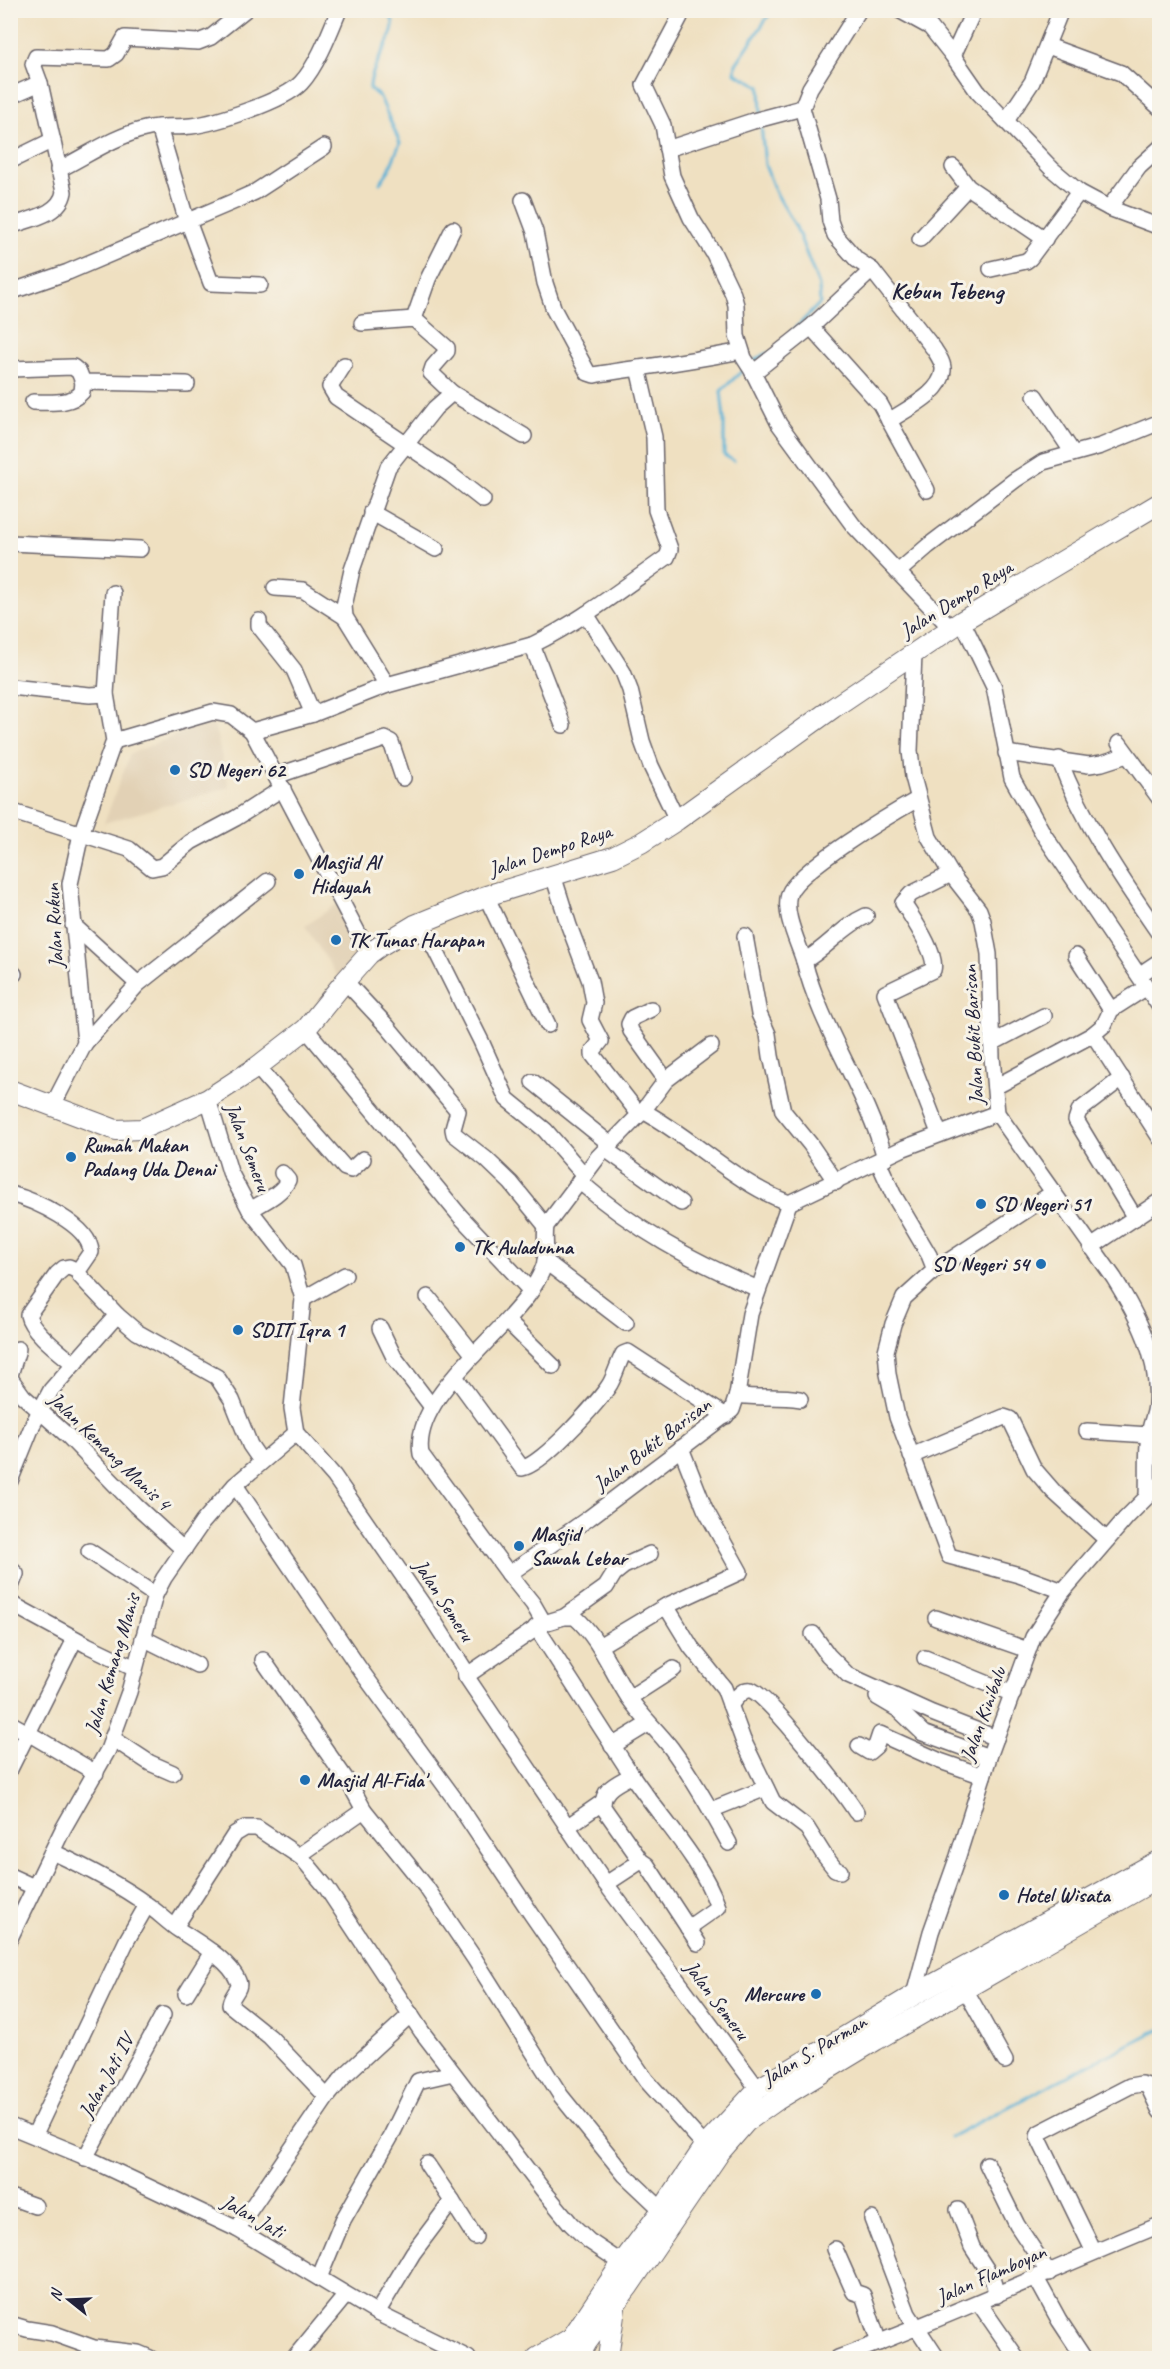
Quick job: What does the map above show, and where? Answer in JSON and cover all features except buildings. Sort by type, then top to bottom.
[{"type":"main road","name":"Jalan Dempo Raya","points":[[10,1090],[109,1129],[142,1129],[208,1099],[257,1067],[306,1029],[369,954],[415,925],[486,896],[613,857],[676,820],[824,714],[957,625],[1160,503]]},
{"type":"main road","name":"Jalan S. Parman","points":[[558,2358],[705,2146],[758,2088],[914,1995],[1160,1860]]},
{"type":"main road","name":"Jalan S. Parman","points":[[578,2358],[720,2152],[746,2122],[777,2100],[1160,1877]]},
{"type":"main road","points":[[608,2358],[616,2303]]},
{"type":"main road","points":[[537,2358],[571,2338]]},
{"type":"street","points":[[10,226],[60,205],[64,192],[40,84],[33,64],[38,56],[109,59],[116,54],[125,38],[198,42],[211,38],[245,10]]},
{"type":"street","points":[[58,170],[132,133],[159,127],[206,123],[250,109],[293,91],[303,82],[339,10]]},
{"type":"street","points":[[680,10],[680,17],[644,84],[663,125],[672,176],[691,218],[714,254],[733,294],[736,305],[737,336],[742,355],[779,424],[853,525],[898,572],[957,625],[987,669],[994,687],[1012,778],[1041,829],[1160,1007]]},
{"type":"street","points":[[859,10],[810,88],[802,108],[828,199],[830,221],[835,235],[857,260],[872,270],[934,349],[944,370],[938,386],[889,421]]},
{"type":"street","points":[[899,10],[930,27],[978,92],[1052,169],[1079,192],[1109,208],[1160,227]]},
{"type":"street","points":[[953,56],[974,10]]},
{"type":"street","points":[[1006,121],[1032,82],[1062,10]]},
{"type":"street","points":[[1048,46],[1121,73],[1160,108]]},
{"type":"street","points":[[10,96],[40,84]]},
{"type":"street","points":[[667,149],[753,121],[802,108]]},
{"type":"street","points":[[159,127],[188,222],[212,283],[260,285]]},
{"type":"street","points":[[10,161],[53,140]]},
{"type":"street","points":[[10,292],[68,272],[255,192],[324,147]]},
{"type":"street","points":[[1109,208],[1139,167],[1160,148]]},
{"type":"street","points":[[953,167],[969,187],[1046,239]]},
{"type":"street","points":[[920,239],[969,187]]},
{"type":"street","points":[[991,269],[1026,261],[1046,239],[1079,192]]},
{"type":"street","points":[[523,200],[535,232],[545,283],[554,310],[588,373],[594,375],[666,363],[742,355]]},
{"type":"street","points":[[414,319],[428,279],[453,229]]},
{"type":"street","points":[[753,372],[811,327],[872,270]]},
{"type":"street","points":[[362,323],[414,319],[447,348],[431,373],[452,393],[524,436]]},
{"type":"street","points":[[811,327],[880,404],[927,490]]},
{"type":"street","points":[[344,365],[331,386],[331,392],[406,443],[483,500]]},
{"type":"street","points":[[10,369],[73,367],[79,372],[83,382],[82,392],[73,399],[58,402],[33,402]]},
{"type":"street","points":[[252,730],[313,714],[387,685],[532,645],[586,614],[667,557],[670,549],[656,510],[654,437],[638,368]]},
{"type":"street","points":[[83,382],[187,384]]},
{"type":"street","points":[[345,617],[352,570],[388,467],[435,408],[452,393]]},
{"type":"street","points":[[1035,396],[1073,453]]},
{"type":"street","points":[[898,572],[928,546],[1015,480],[1043,462],[1101,446],[1160,422]]},
{"type":"street","points":[[371,512],[436,549]]},
{"type":"street","points":[[10,543],[140,549]]},
{"type":"street","points":[[275,588],[303,590],[345,617],[387,685]]},
{"type":"street","name":"Jalan Rukun","points":[[85,1043],[70,884],[81,834],[114,741],[106,694],[113,593]]},
{"type":"street","points":[[586,614],[623,672],[630,690],[642,741],[676,820]]},
{"type":"street","points":[[259,621],[259,626],[294,670],[313,714]]},
{"type":"street","points":[[532,645],[563,725]]},
{"type":"street","name":"Jalan Bukit Barisan","points":[[914,654],[910,751],[918,799],[929,837],[951,874],[979,910],[983,921],[989,954],[994,1087],[998,1113],[1132,1306],[1142,1328],[1150,1351],[1158,1402],[1149,1435],[1148,1495]]},
{"type":"street","points":[[10,687],[90,695],[106,694]]},
{"type":"street","points":[[114,741],[213,712],[231,716],[252,730],[369,954]]},
{"type":"street","points":[[12,816],[129,849],[152,868],[162,866],[191,842],[236,818],[280,782],[385,739],[391,742],[402,778]]},
{"type":"street","points":[[1006,753],[1097,764],[1123,749],[1160,800]]},
{"type":"street","points":[[1059,759],[1078,804],[1112,866],[1159,932]]},
{"type":"street","points":[[918,799],[848,843],[795,883],[789,894],[788,906],[808,974],[833,1034],[877,1127],[881,1160],[893,1194],[929,1255],[935,1270]]},
{"type":"street","points":[[939,1133],[885,993],[933,970],[935,964],[931,953],[903,903],[910,894],[951,874]]},
{"type":"street","points":[[553,875],[590,981],[593,1007],[590,1020],[600,1041],[593,1055],[641,1112],[665,1123],[736,1174],[789,1203],[939,1133],[998,1113]]},
{"type":"street","points":[[52,1107],[85,1043],[138,984],[268,881]]},
{"type":"street","points":[[486,896],[548,1025]]},
{"type":"street","points":[[804,960],[822,951],[838,934],[866,916]]},
{"type":"street","points":[[73,925],[138,984]]},
{"type":"street","points":[[415,925],[434,947],[507,1099],[544,1130],[609,1208],[680,1253],[758,1290]]},
{"type":"street","points":[[745,936],[759,1014],[768,1034],[781,1106],[836,1182]]},
{"type":"street","points":[[1076,956],[1111,1010]]},
{"type":"street","points":[[994,1087],[1092,1035],[1104,1025],[1111,1010],[1160,962]]},
{"type":"street","points":[[345,981],[387,1026],[458,1111],[453,1129],[454,1134],[486,1159],[511,1184],[546,1226]]},
{"type":"street","points":[[651,1009],[632,1018],[629,1024],[666,1080]]},
{"type":"street","points":[[992,1043],[1044,1016]]},
{"type":"street","points":[[306,1029],[460,1216],[531,1291]]},
{"type":"street","points":[[1092,1035],[1160,1138]]},
{"type":"street","points":[[688,1928],[718,1907],[713,1893],[680,1839],[612,1746],[540,1625],[533,1604],[422,1454],[419,1441],[423,1424],[432,1407],[474,1354],[507,1321],[531,1291],[545,1261],[546,1226],[582,1178],[641,1112],[666,1080],[711,1046]]},
{"type":"street","points":[[257,1067],[345,1168],[351,1170],[363,1159]]},
{"type":"street","points":[[1122,1078],[1079,1111],[1076,1120],[1135,1218]]},
{"type":"street","points":[[533,1082],[608,1147],[681,1203]]},
{"type":"street","name":"Jalan Semeru","points":[[208,1099],[230,1172],[250,1210],[297,1273],[303,1299],[292,1408],[296,1433],[334,1476],[430,1615],[465,1670],[466,1676],[606,1884],[758,2088]]},
{"type":"street","points":[[250,1210],[287,1184],[288,1180],[282,1173]]},
{"type":"street","points":[[1053,1192],[935,1270],[904,1298],[893,1324],[886,1351],[897,1418],[949,1556],[1019,1575],[1063,1591]]},
{"type":"street","points":[[12,1197],[50,1210],[87,1237],[91,1252],[78,1271]]},
{"type":"street","points":[[1091,1247],[1160,1201]]},
{"type":"street","name":"Jalan Bukit Barisan","points":[[509,1574],[589,1518],[732,1410],[737,1395],[750,1314],[789,1203]]},
{"type":"street","points":[[545,1261],[626,1323]]},
{"type":"street","points":[[74,1364],[39,1332],[28,1315],[59,1271],[69,1268],[78,1271],[80,1276],[117,1315],[137,1332],[218,1377],[232,1400],[250,1445],[261,1461]]},
{"type":"street","points":[[303,1299],[345,1275]]},
{"type":"street","points":[[428,1297],[474,1354]]},
{"type":"street","points":[[10,1481],[51,1390],[117,1315]]},
{"type":"street","points":[[507,1321],[553,1366]]},
{"type":"street","points":[[380,1329],[393,1357],[432,1407]]},
{"type":"street","name":"Jalan Kemang Manis 4","points":[[18,1348],[10,1377],[23,1396],[68,1436],[136,1506],[184,1550]]},
{"type":"street","points":[[456,1378],[522,1468],[528,1468],[544,1455],[580,1419],[610,1385],[623,1354],[628,1352],[726,1416]]},
{"type":"street","points":[[737,1395],[754,1398],[785,1396],[800,1399]]},
{"type":"street","points":[[911,1456],[1004,1417],[1010,1419],[1039,1475],[1107,1540]]},
{"type":"street","points":[[1087,1431],[1149,1435]]},
{"type":"street","name":"Jalan Kemang Manis","points":[[10,1938],[112,1738],[129,1692],[155,1595],[202,1523],[235,1485],[296,1433]]},
{"type":"street","points":[[599,1646],[666,1606],[740,1572],[705,1509],[681,1448]]},
{"type":"street","name":"Jalan Kinibalu","points":[[914,1995],[931,1932],[989,1757],[1028,1650],[1038,1629],[1063,1591],[1160,1484]]},
{"type":"street","points":[[235,1485],[359,1668],[454,1798],[646,2080],[705,2146]]},
{"type":"street","points":[[89,1551],[155,1595]]},
{"type":"street","points":[[466,1676],[540,1625],[564,1617],[606,1587],[624,1566],[650,1554]]},
{"type":"street","points":[[10,1568],[16,1574],[11,1599],[75,1639],[135,1668]]},
{"type":"street","points":[[666,1606],[691,1647],[724,1688],[743,1740],[773,1802],[807,1828],[824,1855],[835,1869],[840,1871]]},
{"type":"street","points":[[564,1617],[575,1617],[599,1646],[629,1698],[648,1724],[670,1747],[711,1810],[729,1843]]},
{"type":"street","points":[[936,1618],[1028,1650]]},
{"type":"street","points":[[813,1634],[839,1666],[855,1678],[932,1713],[996,1738]]},
{"type":"street","points":[[143,1638],[197,1665]]},
{"type":"street","points":[[10,1769],[75,1639]]},
{"type":"street","points":[[925,1658],[1012,1694]]},
{"type":"street","points":[[263,1660],[352,1788],[364,1810],[426,1887],[561,2096],[625,2175],[662,2210]]},
{"type":"street","points":[[839,1666],[847,1680],[854,1686],[898,1710],[923,1733],[989,1757]]},
{"type":"street","points":[[629,1698],[674,1670]]},
{"type":"street","points":[[730,1705],[742,1692],[754,1691],[779,1715],[856,1812]]},
{"type":"street","points":[[10,1723],[96,1773]]},
{"type":"street","points":[[612,1746],[648,1724]]},
{"type":"street","points":[[859,1746],[869,1752],[876,1746],[880,1734],[940,1761],[983,1776]]},
{"type":"street","points":[[112,1738],[150,1763],[173,1773]]},
{"type":"street","points":[[632,1775],[607,1790],[603,1807],[647,1865],[698,1942]]},
{"type":"street","points":[[711,1810],[766,1788]]},
{"type":"street","points":[[567,1827],[603,1802]]},
{"type":"street","points":[[302,1858],[304,1852],[364,1810]]},
{"type":"street","points":[[175,1927],[235,1834],[245,1828],[257,1827],[302,1858],[326,1887],[453,2073],[571,2224],[622,2264]]},
{"type":"street","points":[[53,1852],[108,1879],[212,1952],[239,1982],[239,1987],[230,1999],[230,2006],[270,2037],[327,2097]]},
{"type":"street","points":[[606,1884],[642,1861]]},
{"type":"street","points":[[10,1876],[34,1887]]},
{"type":"street","points":[[34,2134],[127,1940],[147,1905]]},
{"type":"street","points":[[186,1994],[212,1952]]},
{"type":"street","points":[[965,1989],[1005,2061]]},
{"type":"street","name":"Jalan Jati IV","points":[[85,2158],[163,2014]]},
{"type":"street","points":[[237,2229],[327,2097],[346,2074],[411,2014]]},
{"type":"street","points":[[319,2278],[343,2220],[391,2136],[418,2081],[423,2078],[453,2073]]},
{"type":"street","points":[[1094,2252],[1038,2137],[1039,2133],[1130,2086],[1141,2084],[1148,2086],[1160,2111]]},
{"type":"street","name":"Jalan Jati","points":[[10,2126],[34,2134],[167,2194],[237,2229],[377,2313],[468,2358]]},
{"type":"street","points":[[427,2164],[474,2237]]},
{"type":"street","points":[[987,2164],[1043,2275],[1059,2320],[1084,2358]]},
{"type":"street","points":[[10,2196],[35,2206]]},
{"type":"street","points":[[377,2313],[413,2253],[452,2201]]},
{"type":"street","points":[[958,2210],[972,2247],[992,2278],[997,2295]]},
{"type":"street","points":[[872,2219],[908,2314],[937,2358]]},
{"type":"street","name":"Jalan Flamboyan","points":[[838,2358],[866,2354],[879,2343],[979,2303],[1160,2225]]},
{"type":"street","points":[[835,2249],[854,2292],[863,2295],[879,2343]]},
{"type":"street","points":[[294,2358],[346,2295]]},
{"type":"street","points":[[979,2303],[1017,2358]]},
{"type":"street","points":[[10,2324],[52,2333],[94,2348],[138,2353],[150,2358]]},
{"type":"shaded area","name":"SD Negeri 62","points":[[213,720],[229,787],[104,823],[130,754]]},
{"type":"shaded area","name":"TK Tunas Harapan","points":[[337,904],[367,953],[342,983],[305,926]]},
{"type":"waterway","points":[[380,183],[389,170],[400,143],[380,97],[370,89],[374,70],[393,25],[392,19],[384,10]]},
{"type":"waterway","points":[[761,115],[760,86],[735,73],[736,64],[769,15],[762,10]]},
{"type":"waterway","points":[[761,124],[765,165],[775,191],[796,227],[819,286],[820,303],[786,338]]},
{"type":"waterway","points":[[752,362],[767,353]]},
{"type":"waterway","points":[[734,461],[724,455],[721,391],[745,368]]},
{"type":"waterway","points":[[950,2137],[1160,2030]]},
{"type":"place","name":"SD Negeri 62","points":[[175,770]]},
{"type":"place","name":"Masjid Al Hidayah","points":[[299,874]]},
{"type":"place","name":"TK Tunas Harapan","points":[[336,940]]},
{"type":"place","name":"Rumah Makan Padang Uda Denai","points":[[71,1157]]},
{"type":"place","name":"SD Negeri 51","points":[[981,1204]]},
{"type":"place","name":"TK Auladunna","points":[[460,1247]]},
{"type":"place","name":"SD Negeri 54","points":[[1041,1264]]},
{"type":"place","name":"SDIT Iqra 1","points":[[238,1330]]},
{"type":"place","name":"Masjid Sawah Lebar","points":[[519,1546]]},
{"type":"place","name":"Masjid Al-Fida'","points":[[305,1780]]},
{"type":"place","name":"Hotel Wisata","points":[[1004,1895]]},
{"type":"place","name":"Mercure","points":[[816,1994]]},
{"type":"district","name":"Kebun Tebeng","points":[[947,291]]}]
